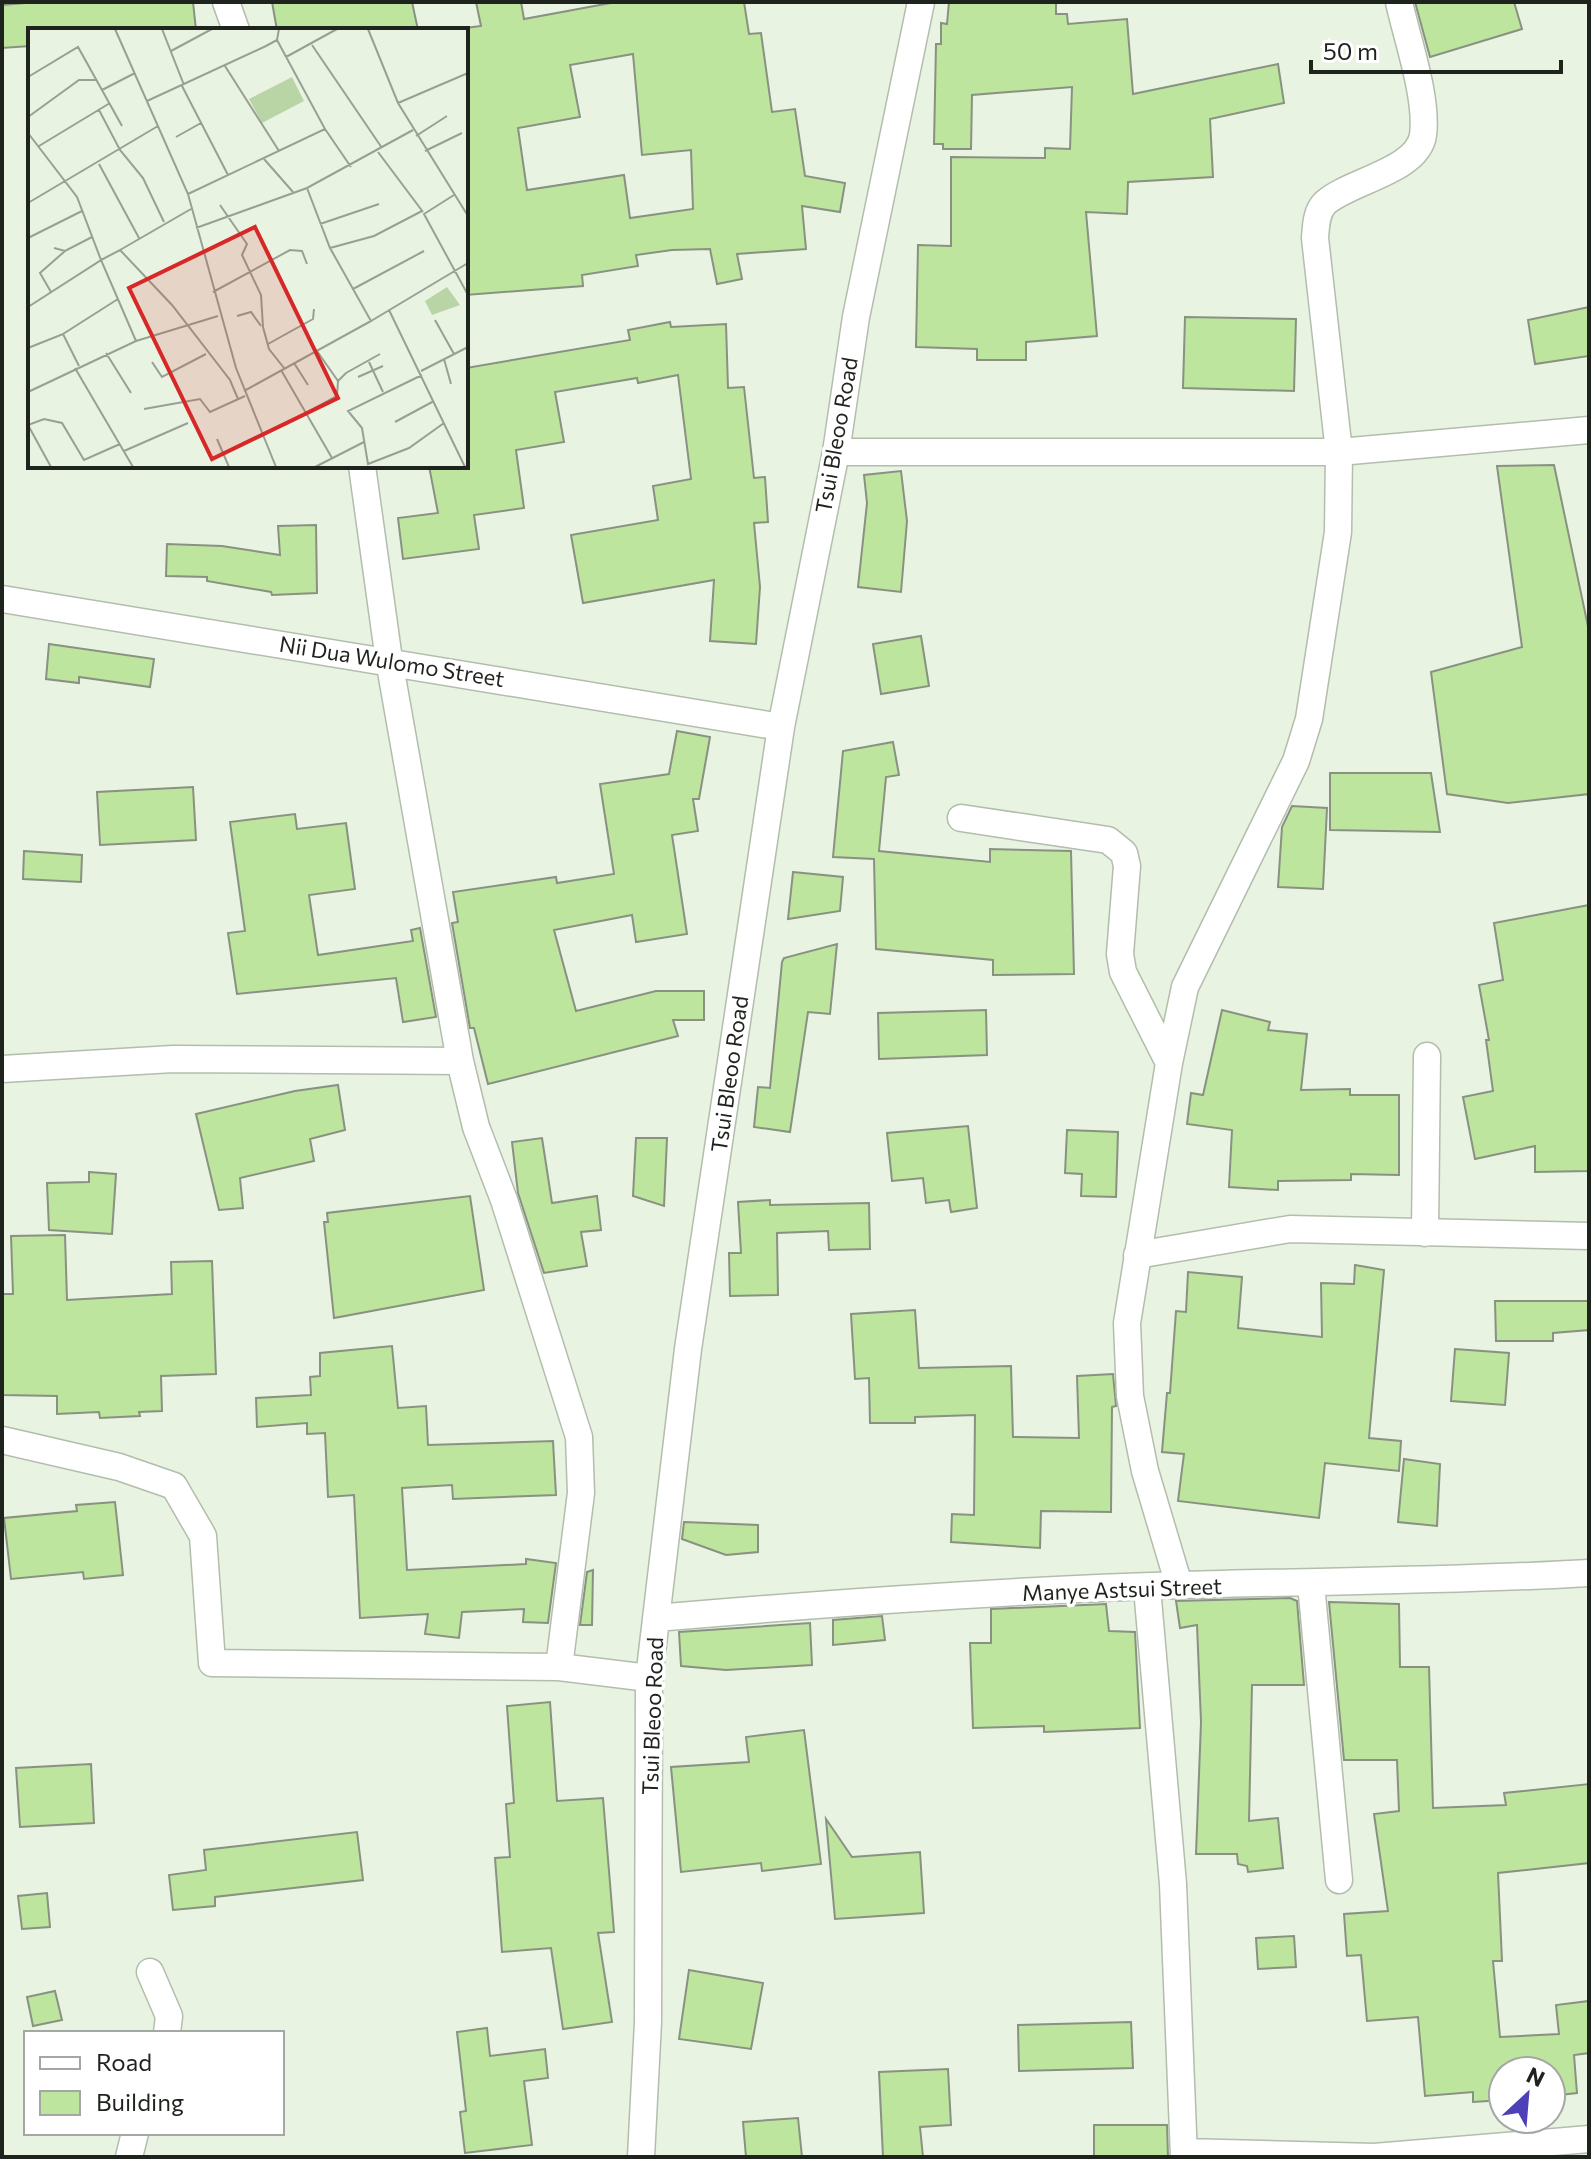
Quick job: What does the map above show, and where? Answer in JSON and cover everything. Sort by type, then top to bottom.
[{"type":"street","points":[[226,2],[235,28]]},
{"type":"street","name":"Tsui Bleoo Road","points":[[641,2157],[648,2022],[649,1678],[688,1349],[781,727],[836,452],[856,317],[921,2]]},
{"type":"street","points":[[1179,1585],[1145,1471],[1130,1396],[1127,1323],[1169,1063],[1193,966],[1296,761],[1309,719],[1338,532],[1339,452],[1315,238],[1316,218],[1324,204],[1410,158],[1423,139],[1424,118],[1399,2]]},
{"type":"street","points":[[836,452],[1339,452],[1589,430]]},
{"type":"street","points":[[362,468],[389,660],[460,1061],[476,1127],[504,1200],[579,1437],[581,1493],[559,1667]]},
{"type":"street","name":"Nii Dua Wulomo Street","points":[[2,599],[389,660],[781,727]]},
{"type":"street","points":[[961,818],[1108,840],[1124,853],[1127,866],[1120,954],[1123,972],[1169,1063]]},
{"type":"street","points":[[1425,1233],[1427,1056]]},
{"type":"street","points":[[2,1069],[173,1059],[460,1061]]},
{"type":"street","points":[[1137,1255],[1290,1229],[1589,1236]]},
{"type":"street","points":[[2,1440],[119,1467],[174,1486],[203,1536],[212,1663],[559,1667],[649,1678]]},
{"type":"street","name":"Manye Astsui Street","points":[[656,1618],[827,1604],[1179,1585],[1311,1584],[1589,1573]]},
{"type":"street","points":[[1311,1584],[1339,1880]]},
{"type":"street","points":[[1147,1588],[1173,1884],[1184,2155],[1374,2157],[1560,2150],[1589,2139]]},
{"type":"street","points":[[150,1972],[169,2016],[167,2031]]},
{"type":"street","points":[[129,2157],[134,2135]]},
{"type":"building","points":[[37,2],[193,2],[196,28],[28,28],[28,46],[2,48],[2,5]]},
{"type":"building","points":[[272,2],[412,2],[418,28],[277,28]]},
{"type":"building","points":[[476,2],[521,2],[524,19],[616,2],[744,2],[749,34],[761,33],[772,112],[795,109],[805,176],[845,183],[840,212],[802,206],[806,249],[737,254],[742,279],[717,284],[710,249],[672,250],[636,255],[638,266],[582,275],[583,286],[468,295],[466,28],[481,26]],"holes":[[[633,54],[642,155],[691,150],[693,209],[630,218],[624,175],[527,190],[518,128],[580,117],[570,65]]]},
{"type":"building","points":[[949,2],[1056,2],[1056,14],[1067,14],[1068,24],[1127,19],[1133,94],[1278,64],[1284,103],[1210,119],[1213,177],[1128,182],[1127,214],[1086,212],[1097,336],[1026,342],[1026,360],[977,360],[977,349],[916,347],[918,245],[951,246],[951,157],[1045,158],[1045,148],[1070,149],[1072,87],[972,95],[971,149],[943,149],[943,144],[934,144],[936,44],[941,44],[941,23],[947,24]]},
{"type":"building","points":[[1415,2],[1514,2],[1522,29],[1430,57]]},
{"type":"building","points":[[1589,307],[1589,356],[1535,364],[1528,320]]},
{"type":"building","points":[[1185,317],[1296,319],[1294,391],[1183,388]]},
{"type":"building","points":[[670,322],[671,327],[726,324],[728,388],[744,387],[754,478],[765,477],[768,522],[754,523],[760,587],[756,644],[710,641],[714,580],[583,603],[571,535],[658,520],[653,486],[691,479],[678,375],[638,383],[637,378],[555,392],[564,442],[516,450],[524,508],[474,515],[479,549],[403,559],[398,518],[438,513],[429,468],[468,468],[468,368],[630,340],[628,330]]},
{"type":"building","points":[[1554,465],[1589,631],[1589,794],[1508,803],[1447,794],[1431,672],[1522,647],[1497,466]]},
{"type":"building","points":[[901,471],[907,521],[901,592],[858,587],[867,503],[864,475]]},
{"type":"building","points":[[316,525],[317,593],[272,595],[271,592],[207,581],[207,577],[166,576],[167,544],[222,546],[280,555],[278,526]]},
{"type":"building","points":[[921,636],[929,686],[881,694],[873,644]]},
{"type":"building","points":[[49,644],[154,659],[150,687],[79,677],[79,683],[46,679]]},
{"type":"building","points":[[677,731],[710,737],[699,799],[693,799],[698,831],[672,835],[687,934],[636,942],[632,915],[554,930],[576,1011],[656,991],[704,991],[704,1020],[673,1020],[678,1036],[488,1084],[474,1028],[470,1028],[452,923],[458,922],[453,892],[556,877],[557,883],[614,874],[600,784],[669,774]]},
{"type":"building","points":[[893,742],[899,775],[886,777],[879,851],[990,862],[990,849],[1071,851],[1074,974],[993,975],[993,960],[876,949],[874,859],[833,857],[843,751]]},
{"type":"building","points":[[1330,773],[1431,773],[1440,832],[1330,830]]},
{"type":"building","points":[[193,787],[196,840],[100,845],[97,792]]},
{"type":"building","points":[[1292,806],[1327,808],[1323,889],[1278,887],[1282,827]]},
{"type":"building","points":[[295,814],[297,829],[346,823],[355,889],[309,895],[318,955],[413,941],[411,930],[420,928],[436,1017],[403,1022],[396,978],[237,994],[228,933],[245,931],[230,822]]},
{"type":"building","points":[[24,851],[82,855],[81,882],[23,879]]},
{"type":"building","points":[[793,872],[843,877],[840,911],[788,919]]},
{"type":"building","points":[[1589,905],[1588,1171],[1535,1172],[1535,1146],[1475,1159],[1463,1097],[1493,1091],[1486,1040],[1489,1040],[1479,985],[1503,980],[1494,923]]},
{"type":"building","points":[[837,944],[830,1014],[808,1012],[790,1132],[754,1127],[758,1087],[770,1088],[782,962],[784,958]]},
{"type":"building","points":[[986,1010],[987,1055],[879,1059],[878,1013]]},
{"type":"building","points":[[1222,1010],[1270,1022],[1268,1030],[1307,1034],[1301,1090],[1350,1089],[1350,1095],[1399,1095],[1399,1175],[1351,1174],[1351,1180],[1278,1181],[1278,1190],[1229,1187],[1232,1130],[1187,1124],[1191,1093],[1203,1095]]},
{"type":"building","points":[[338,1085],[345,1130],[310,1139],[314,1161],[240,1178],[243,1208],[219,1210],[196,1114],[295,1091]]},
{"type":"building","points":[[968,1126],[977,1208],[951,1212],[949,1200],[926,1203],[923,1178],[892,1181],[887,1133]]},
{"type":"building","points":[[1067,1130],[1118,1132],[1116,1197],[1081,1196],[1082,1174],[1065,1173]]},
{"type":"building","points":[[542,1138],[552,1203],[597,1196],[601,1230],[581,1232],[587,1266],[544,1273],[518,1193],[512,1142]]},
{"type":"building","points":[[636,1138],[667,1138],[664,1206],[633,1196]]},
{"type":"building","points":[[89,1172],[116,1174],[112,1234],[49,1230],[47,1183],[89,1182]]},
{"type":"building","points":[[470,1196],[484,1290],[334,1318],[324,1222],[328,1222],[327,1213]]},
{"type":"building","points":[[770,1200],[770,1205],[869,1203],[870,1249],[829,1250],[828,1231],[777,1233],[778,1295],[730,1296],[729,1253],[741,1253],[738,1202]]},
{"type":"building","points":[[65,1235],[67,1300],[172,1294],[171,1262],[212,1261],[216,1374],[161,1376],[162,1411],[139,1412],[140,1416],[100,1418],[99,1412],[57,1414],[57,1396],[2,1395],[2,1294],[13,1294],[11,1236]]},
{"type":"building","points":[[1355,1265],[1384,1270],[1369,1438],[1401,1441],[1399,1471],[1325,1463],[1319,1518],[1178,1501],[1184,1454],[1162,1452],[1176,1311],[1186,1312],[1188,1272],[1242,1277],[1238,1328],[1322,1337],[1321,1283],[1354,1284]]},
{"type":"building","points":[[1495,1301],[1589,1301],[1589,1330],[1553,1333],[1553,1341],[1496,1341]]},
{"type":"building","points":[[915,1310],[919,1368],[1011,1366],[1013,1437],[1079,1438],[1077,1376],[1113,1374],[1116,1406],[1112,1407],[1111,1512],[1041,1511],[1040,1548],[951,1542],[952,1514],[974,1515],[975,1415],[915,1417],[915,1423],[870,1423],[869,1378],[855,1379],[851,1314]]},
{"type":"building","points":[[392,1346],[398,1408],[426,1406],[428,1445],[553,1441],[556,1495],[453,1499],[452,1485],[402,1488],[407,1570],[526,1564],[526,1559],[556,1563],[548,1623],[523,1622],[524,1609],[462,1612],[459,1638],[425,1634],[428,1614],[360,1618],[354,1495],[328,1497],[325,1433],[307,1434],[307,1423],[257,1427],[256,1398],[311,1395],[310,1377],[320,1376],[320,1353]]},
{"type":"building","points":[[1455,1349],[1509,1353],[1505,1405],[1451,1401]]},
{"type":"building","points":[[1404,1459],[1440,1464],[1437,1526],[1398,1522]]},
{"type":"building","points":[[115,1502],[123,1575],[84,1579],[83,1572],[11,1579],[4,1518],[77,1511],[76,1505]]},
{"type":"building","points":[[684,1522],[758,1525],[758,1552],[726,1555],[682,1539]]},
{"type":"building","points":[[593,1570],[592,1625],[580,1625],[587,1572]]},
{"type":"building","points":[[1290,1598],[1297,1601],[1304,1685],[1252,1685],[1249,1821],[1278,1818],[1283,1868],[1248,1872],[1247,1866],[1238,1864],[1237,1854],[1196,1854],[1201,1722],[1197,1625],[1180,1628],[1176,1601]]},
{"type":"building","points":[[1329,1602],[1399,1604],[1400,1667],[1429,1667],[1433,1808],[1506,1805],[1504,1793],[1589,1784],[1589,1863],[1498,1873],[1502,1961],[1493,1961],[1500,2037],[1559,2034],[1556,2005],[1589,2001],[1589,2053],[1574,2055],[1577,2093],[1567,2094],[1567,2055],[1487,2055],[1487,2101],[1473,2102],[1473,2092],[1425,2096],[1418,2017],[1367,2021],[1361,1955],[1347,1956],[1344,1914],[1388,1911],[1374,1814],[1399,1811],[1397,1760],[1344,1760]]},
{"type":"building","points":[[1106,1604],[1109,1631],[1135,1632],[1140,1728],[1044,1732],[1044,1726],[973,1728],[970,1643],[991,1643],[991,1609]]},
{"type":"building","points":[[882,1616],[885,1640],[833,1645],[833,1620]]},
{"type":"building","points":[[810,1623],[812,1665],[726,1670],[681,1666],[679,1632]]},
{"type":"building","points":[[550,1702],[557,1801],[603,1798],[614,1932],[598,1933],[612,2022],[563,2029],[551,1948],[502,1952],[495,1858],[510,1857],[506,1804],[514,1803],[507,1706]]},
{"type":"building","points":[[804,1730],[821,1864],[762,1871],[761,1863],[681,1872],[671,1767],[749,1762],[746,1737]]},
{"type":"building","points":[[91,1764],[94,1823],[20,1827],[16,1768]]},
{"type":"building","points":[[826,1819],[852,1857],[920,1852],[924,1913],[835,1919]]},
{"type":"building","points":[[357,1832],[363,1880],[215,1897],[215,1906],[173,1910],[169,1875],[206,1870],[204,1850]]},
{"type":"building","points":[[47,1893],[50,1927],[22,1929],[18,1896]]},
{"type":"building","points":[[1294,1936],[1296,1967],[1258,1969],[1256,1938]]},
{"type":"building","points":[[689,1970],[763,1983],[751,2049],[679,2039]]},
{"type":"building","points":[[55,1991],[62,2020],[33,2026],[27,1997]]},
{"type":"building","points":[[1131,2022],[1133,2068],[1019,2071],[1018,2025]]},
{"type":"building","points":[[487,2028],[490,2056],[545,2049],[548,2078],[524,2081],[532,2145],[465,2153],[460,2112],[466,2111],[457,2032]]},
{"type":"building","points":[[948,2069],[951,2125],[920,2127],[923,2157],[883,2157],[879,2072]]},
{"type":"building","points":[[798,2118],[802,2157],[746,2157],[743,2122]]},
{"type":"building","points":[[1094,2125],[1167,2125],[1168,2157],[1094,2157]]}]
